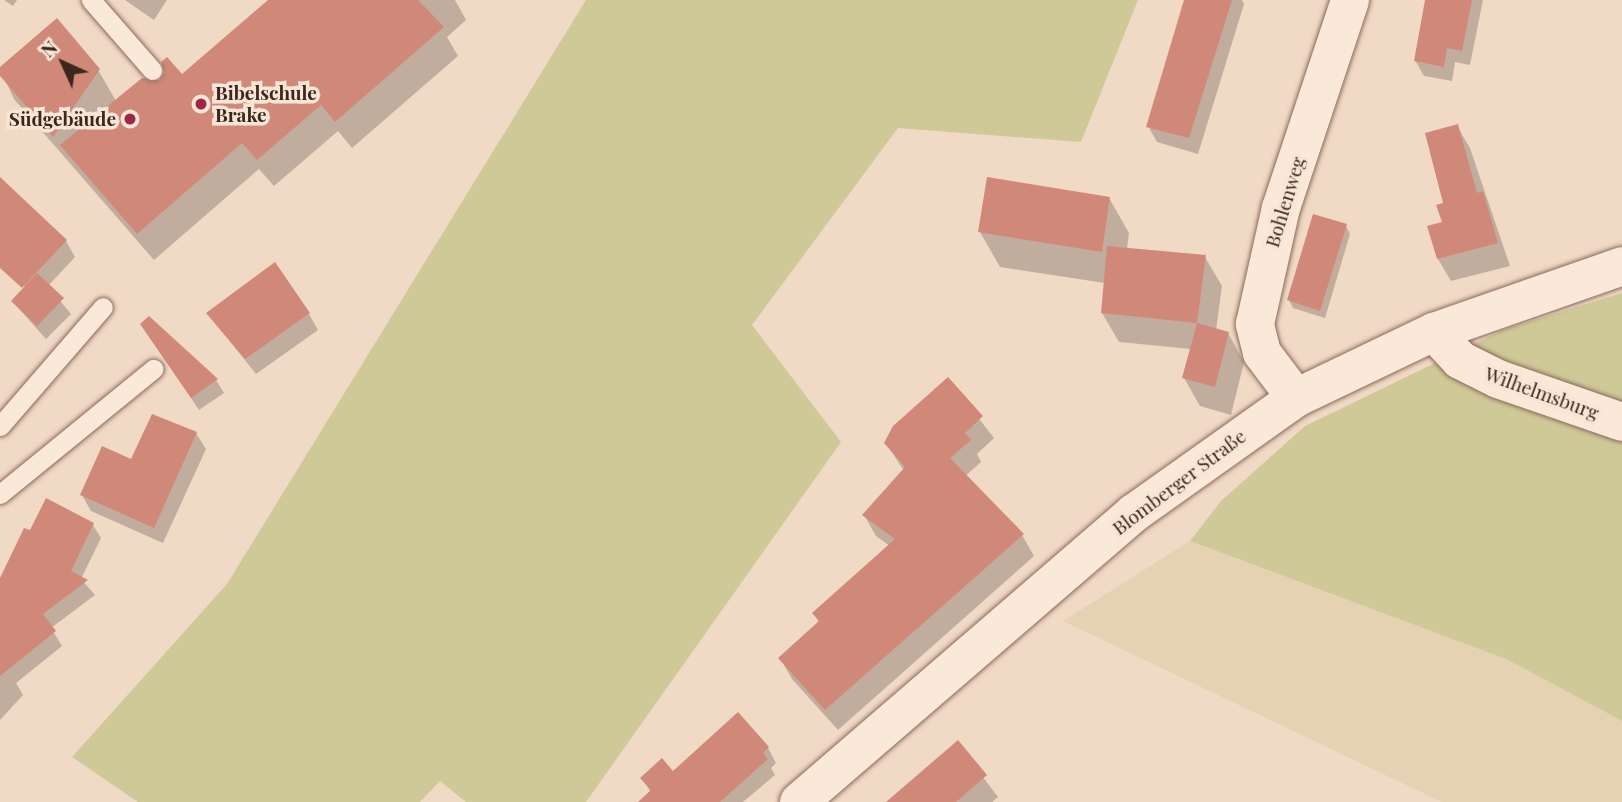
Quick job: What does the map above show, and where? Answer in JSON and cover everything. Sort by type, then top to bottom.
[{"type":"street","name":"Bohlenweg","points":[[1296,398],[1262,354],[1255,324],[1281,208],[1350,0]]},
{"type":"street","name":"Blomberger Straße","points":[[799,802],[1134,513],[1296,398],[1434,332],[1622,266]]},
{"type":"street","name":"Wilhelmsburg","points":[[1434,332],[1460,360],[1498,379],[1622,422]]},
{"type":"lane","points":[[91,0],[152,70]]},
{"type":"lane","points":[[0,426],[103,307]]},
{"type":"lane","points":[[0,494],[153,369]]},
{"type":"shaded area","points":[[586,0],[1138,0],[1081,142],[898,128],[752,325],[841,442],[586,802],[466,802],[440,781],[420,802],[138,802],[72,757],[227,584]]},
{"type":"shaded area","points":[[1622,293],[1622,721],[1506,659],[1190,541],[1221,501],[1305,426],[1503,330]]},
{"type":"shaded area","points":[[1190,541],[1506,659],[1622,721],[1622,802],[1442,802],[1063,621]]},
{"type":"building","points":[[268,0],[418,0],[444,27],[335,122],[321,105],[257,160],[242,143],[137,234],[60,145],[142,78],[159,80],[164,73],[161,62],[167,57],[182,74]]},
{"type":"building","points":[[1184,0],[1232,0],[1189,138],[1146,127]]},
{"type":"building","points":[[1425,0],[1472,0],[1462,51],[1447,48],[1444,67],[1414,61]]},
{"type":"building","points":[[57,18],[100,69],[53,137],[0,76],[0,67]]},
{"type":"building","points":[[1458,124],[1477,193],[1483,191],[1498,243],[1437,259],[1427,226],[1442,222],[1436,205],[1443,203],[1425,133]]},
{"type":"building","points":[[0,177],[67,240],[22,288],[0,268]]},
{"type":"building","points":[[987,177],[1110,197],[1102,252],[978,232]]},
{"type":"building","points":[[1313,214],[1347,224],[1320,311],[1287,300]]},
{"type":"building","points":[[1107,246],[1206,255],[1197,323],[1101,313]]},
{"type":"building","points":[[275,262],[310,313],[245,359],[206,313]]},
{"type":"building","points":[[37,273],[64,298],[37,326],[11,301]]},
{"type":"building","points":[[149,316],[218,379],[191,398],[140,324]]},
{"type":"building","points":[[1197,323],[1229,332],[1215,387],[1182,378]]},
{"type":"building","points":[[948,377],[983,416],[965,433],[971,440],[950,458],[1024,534],[825,710],[778,658],[819,621],[812,613],[895,539],[862,515],[905,467],[884,443],[893,426]]},
{"type":"building","points":[[152,414],[197,432],[154,528],[80,495],[102,446],[131,459]]},
{"type":"building","points":[[46,498],[94,523],[71,571],[88,580],[43,614],[56,631],[0,676],[0,578],[24,528],[30,530]]},
{"type":"building","points":[[738,712],[769,747],[763,753],[768,759],[720,802],[638,802],[651,790],[640,778],[662,758],[673,771]]},
{"type":"building","points":[[958,740],[987,775],[956,802],[886,802]]},
{"type":"place","name":"Bibelschule Brake","points":[[201,104]]},
{"type":"place","name":"Südgebäude","points":[[130,119]]}]
